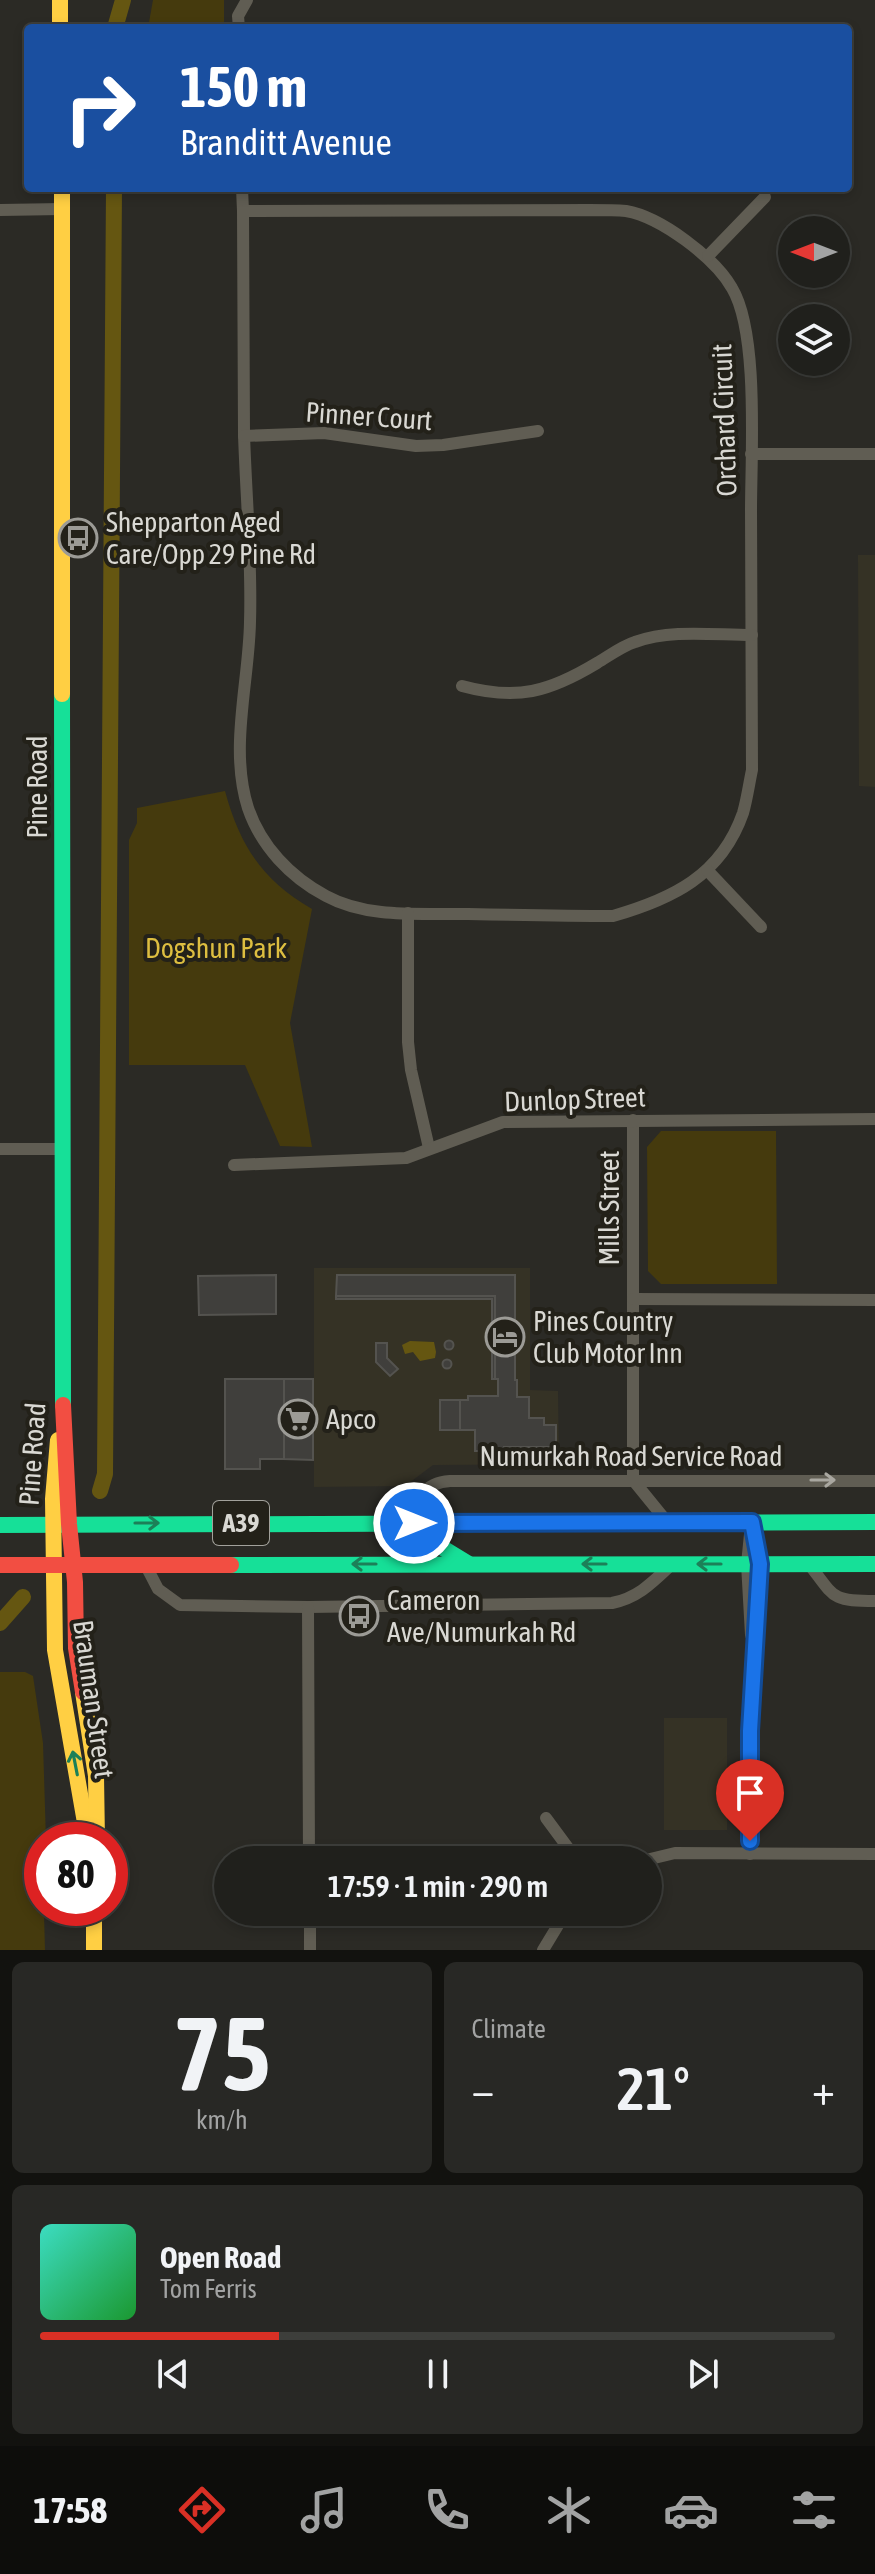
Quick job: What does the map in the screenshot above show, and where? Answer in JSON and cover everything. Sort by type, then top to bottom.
[{"type":"main road","points":[[60,0],[60,24]]},
{"type":"main road","name":"Pine Road","points":[[61,1525],[64,1149],[62,192]]},
{"type":"main road","name":"A39","points":[[0,1525],[875,1522]]},
{"type":"main road","points":[[414,1523],[428,1539],[470,1564]]},
{"type":"main road","name":"Brauman Street","points":[[61,1525],[74,1564],[76,1648],[96,1776],[97,1822]]},
{"type":"main road","name":"Brauman Street","points":[[61,1525],[55,1564],[55,1650],[85,1822]]},
{"type":"main road","name":"A39","points":[[0,1565],[875,1564]]},
{"type":"main road","points":[[55,1650],[76,1648]]},
{"type":"main road","points":[[94,1926],[94,1950]]},
{"type":"street","points":[[239,24],[238,16],[247,0]]},
{"type":"street","points":[[242,192],[243,211]]},
{"type":"street","points":[[708,256],[765,197]]},
{"type":"street","points":[[0,210],[62,209]]},
{"type":"street","name":"Orchard Circuit","points":[[243,211],[629,212],[685,239],[708,256],[733,289],[749,347],[752,770],[742,813],[728,841],[707,870],[681,891],[613,916],[408,913],[355,908],[301,882],[279,861],[262,838],[242,785],[240,758],[250,622],[244,436],[243,211]]},
{"type":"street","name":"Pinner Court","points":[[244,436],[324,433],[416,446],[538,431]]},
{"type":"street","points":[[751,454],[875,454]]},
{"type":"street","points":[[462,686],[488,693],[516,695],[538,692],[575,677],[633,642],[666,634],[752,635]]},
{"type":"street","points":[[707,870],[761,927]]},
{"type":"street","points":[[408,913],[408,1042],[411,1070],[429,1148]]},
{"type":"street","name":"Dunlop Street","points":[[234,1165],[406,1158],[503,1122],[875,1119]]},
{"type":"street","name":"Mills Street","points":[[633,1120],[633,1480]]},
{"type":"street","points":[[0,1149],[64,1149]]},
{"type":"street","points":[[633,1299],[875,1300]]},
{"type":"street","points":[[633,1480],[668,1523]]},
{"type":"street","name":"Numurkah Road Service Road","points":[[414,1523],[417,1501],[424,1490],[441,1482],[875,1481]]},
{"type":"street","points":[[750,1854],[750,1731],[753,1658],[759,1614],[752,1522]]},
{"type":"street","points":[[145,1564],[158,1589],[180,1605],[308,1607],[612,1603],[639,1594],[672,1564]]},
{"type":"street","points":[[809,1564],[831,1593],[842,1601],[875,1601]]},
{"type":"street","points":[[308,1607],[309,1846]]},
{"type":"street","points":[[546,1818],[567,1846]]},
{"type":"street","points":[[662,1856],[675,1853],[875,1854]]},
{"type":"street","points":[[310,1926],[310,1950]]},
{"type":"street","points":[[543,1950],[558,1926]]},
{"type":"shaded area","points":[[858,555],[875,555],[875,787],[859,786]]},
{"type":"shaded area","points":[[314,1268],[530,1268],[530,1390],[558,1391],[559,1464],[433,1465],[405,1486],[314,1487]]},
{"type":"shaded area","points":[[410,1341],[434,1342],[435,1358],[420,1361],[413,1352],[405,1354],[402,1345]]},
{"type":"shaded area","points":[[664,1718],[727,1718],[727,1830],[664,1830]]},
{"type":"green space","points":[[153,0],[224,0],[224,24],[149,24]]},
{"type":"green space","name":"Dogshun Park","points":[[225,791],[238,829],[255,860],[279,886],[312,909],[290,1023],[312,1147],[280,1146],[245,1065],[129,1065],[129,840],[137,823],[137,808]]},
{"type":"green space","points":[[661,1131],[776,1131],[777,1284],[661,1284],[648,1271],[647,1147]]},
{"type":"green space","points":[[0,1672],[25,1672],[33,1676],[43,1743],[45,1822],[24,1822],[24,1926],[44,1926],[45,1950],[0,1950]]},
{"type":"building","points":[[276,1275],[276,1314],[199,1315],[198,1276]]},
{"type":"building","name":"Pines Country Club Motor Inn","points":[[337,1275],[515,1275],[517,1397],[529,1397],[529,1418],[544,1418],[544,1425],[556,1425],[556,1447],[504,1447],[504,1451],[475,1451],[475,1430],[460,1430],[460,1400],[468,1400],[468,1396],[498,1396],[498,1379],[495,1379],[495,1296],[336,1296]]},
{"type":"building","points":[[336,1296],[495,1296],[495,1379],[492,1379],[492,1299],[336,1299]]},
{"type":"building","points":[[449,1340],[454,1345],[449,1350],[444,1345]]},
{"type":"building","points":[[376,1343],[387,1343],[387,1358],[398,1369],[390,1376],[376,1362]]},
{"type":"building","points":[[447,1360],[451,1364],[447,1368],[443,1364]]},
{"type":"building","points":[[225,1379],[284,1379],[284,1459],[260,1459],[260,1469],[225,1469]]},
{"type":"building","name":"Apco","points":[[284,1379],[313,1379],[313,1460],[284,1459]]},
{"type":"building","points":[[440,1400],[460,1400],[460,1430],[440,1430]]},
{"type":"waterway","points":[[116,24],[123,0]]},
{"type":"waterway","points":[[100,1491],[105,1474],[114,192]]},
{"type":"waterway","points":[[0,1623],[23,1597]]},
{"type":"traffic: fast","points":[[62,694],[63,1405]]},
{"type":"traffic: fast","points":[[0,1525],[875,1522]]},
{"type":"traffic: fast","points":[[414,1523],[428,1539],[469,1564]]},
{"type":"traffic: fast","points":[[231,1565],[875,1564]]},
{"type":"traffic: slow","points":[[60,0],[60,24]]},
{"type":"traffic: slow","points":[[62,192],[62,694]]},
{"type":"traffic: slow","points":[[58,1440],[53,1499],[55,1650],[85,1822]]},
{"type":"traffic: slow","points":[[83,1692],[96,1776],[97,1822]]},
{"type":"traffic: slow","points":[[94,1926],[94,1950]]},
{"type":"traffic: jam","points":[[63,1405],[75,1582],[76,1648],[83,1692]]},
{"type":"traffic: jam","points":[[0,1565],[231,1565]]},
{"type":"place","name":"Shepparton Aged Care/Opp 29 Pine Rd","points":[[78,538]]},
{"type":"place","name":"Pines Country Club Motor Inn","points":[[505,1337]]},
{"type":"place","name":"Apco","points":[[298,1419]]},
{"type":"place","name":"Cameron Ave/Numurkah Rd","points":[[359,1616]]},
{"type":"route","points":[[414,1523],[752,1522],[760,1564],[750,1731],[750,1841]]}]
